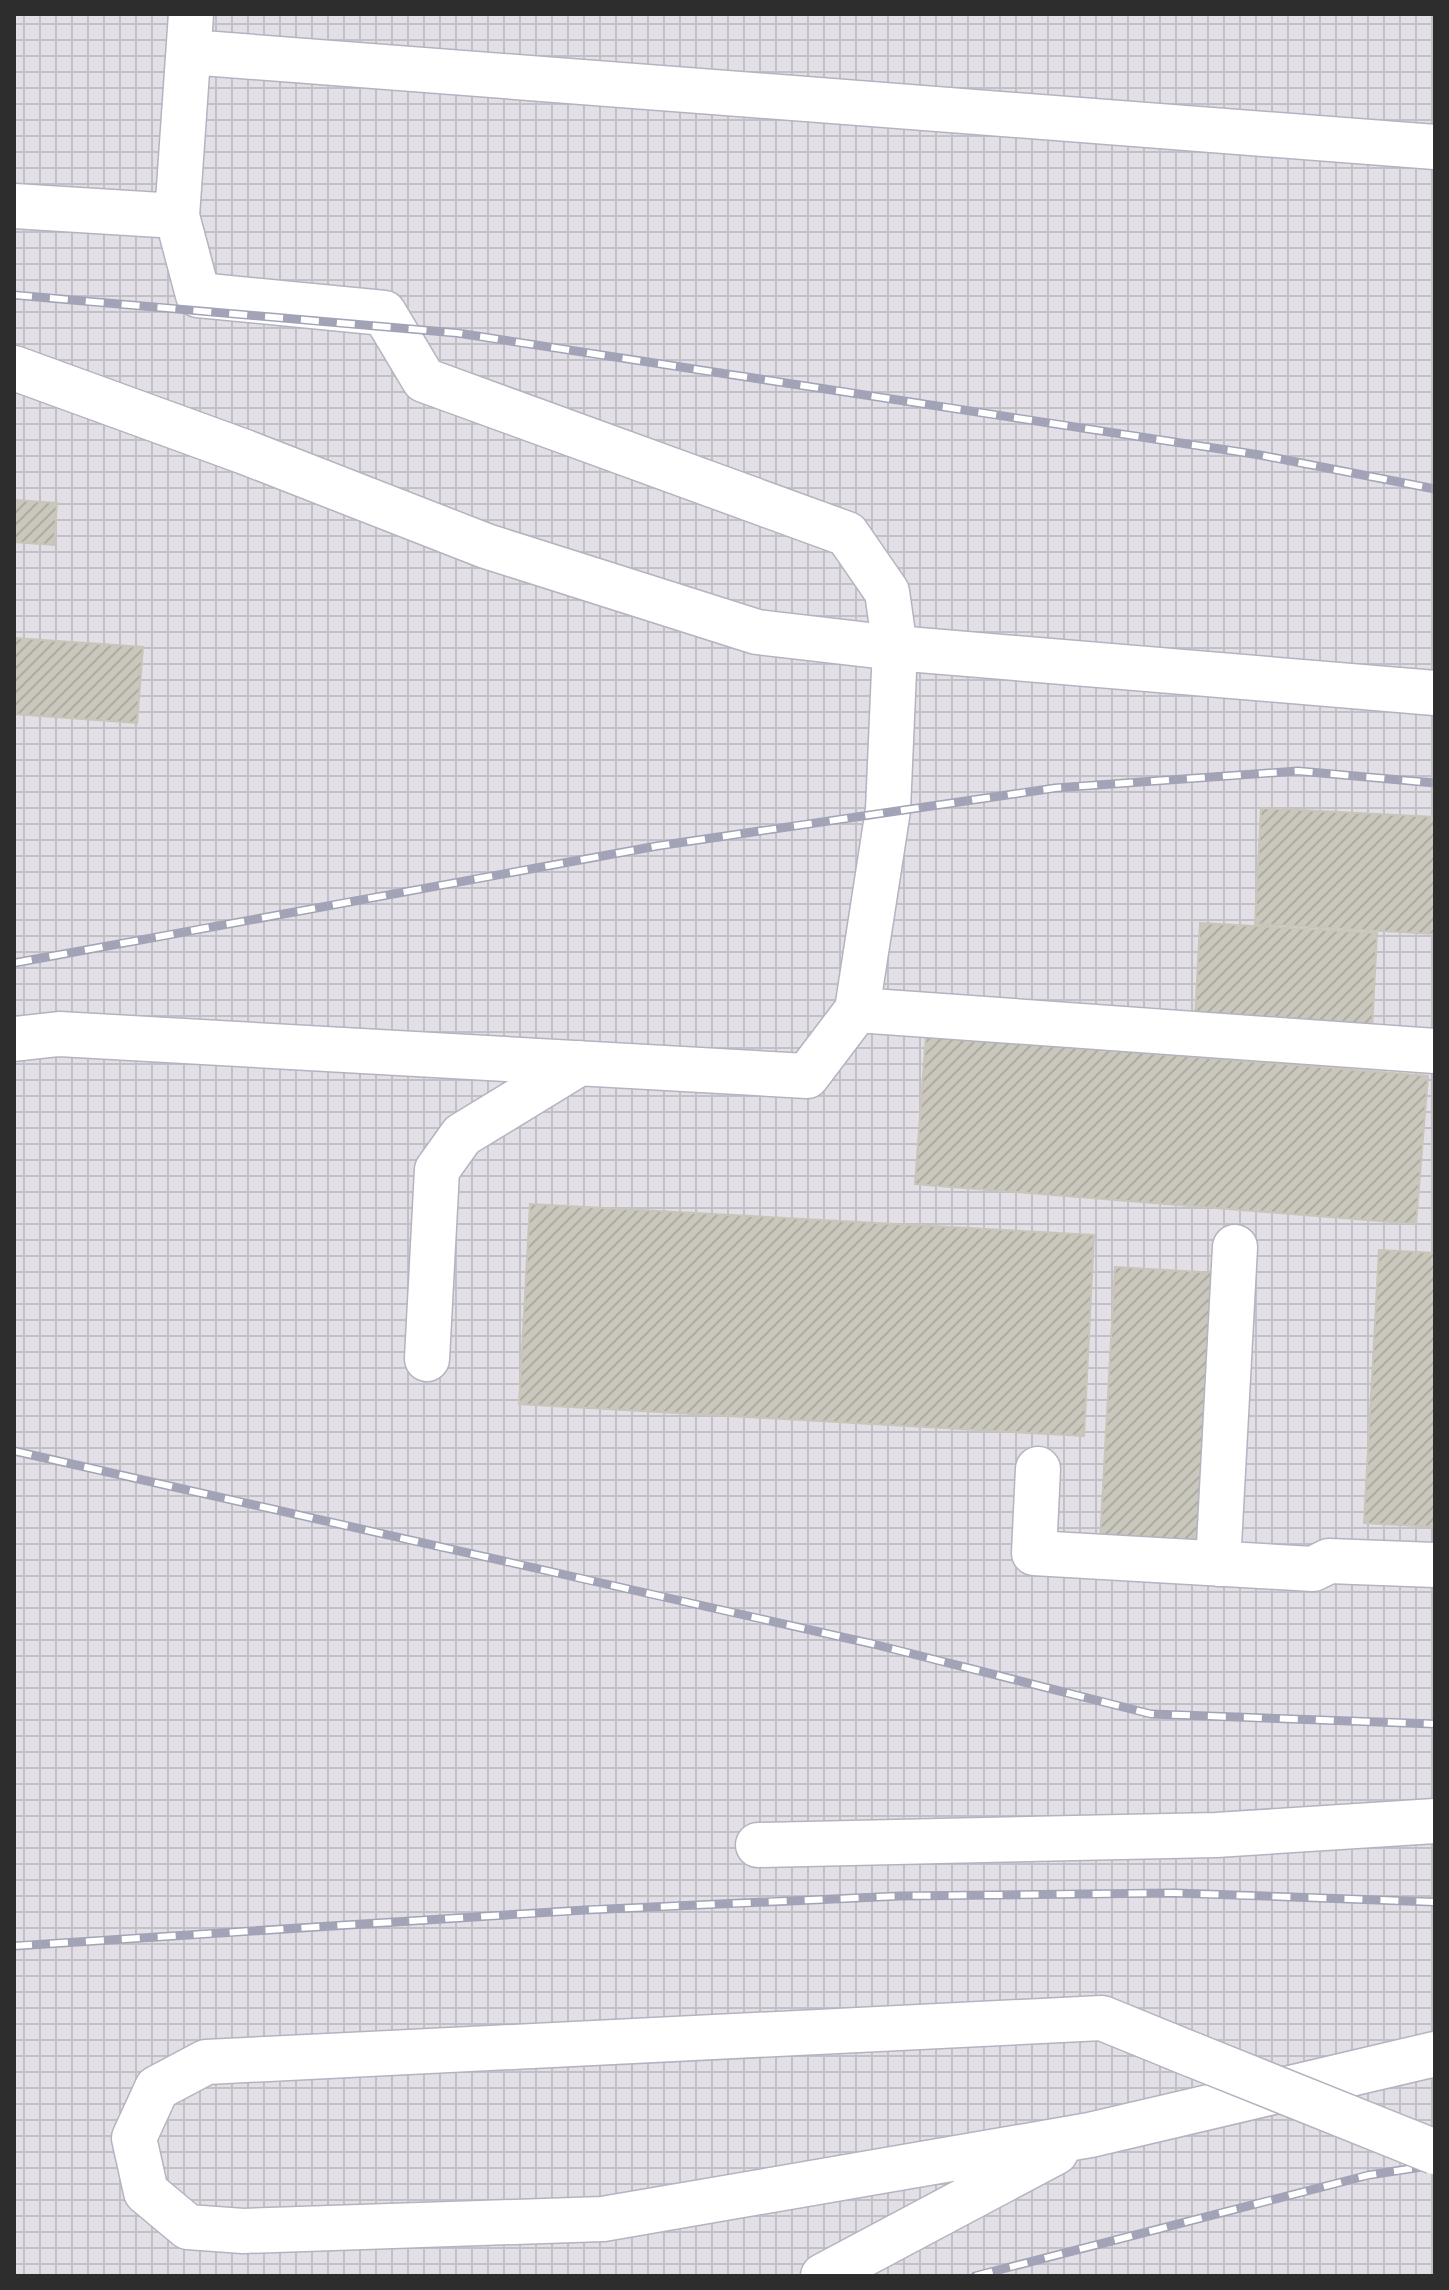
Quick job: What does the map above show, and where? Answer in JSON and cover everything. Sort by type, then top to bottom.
[{"type":"lane","points":[[14,1039],[59,1034],[807,1076],[857,1010],[888,810],[895,648],[887,592],[847,534],[424,380],[384,313],[198,295],[177,216],[190,33],[1435,147]]},
{"type":"lane","points":[[14,206],[177,216]]},
{"type":"lane","points":[[14,368],[245,452],[486,546],[757,632],[895,648],[1435,693]]},
{"type":"lane","points":[[857,1010],[1435,1051]]},
{"type":"lane","points":[[427,1359],[437,1170],[462,1135],[580,1063]]},
{"type":"lane","points":[[1218,1564],[1235,1247]]},
{"type":"lane","points":[[1038,1469],[1034,1553],[1313,1569],[1329,1561],[1435,1565]]},
{"type":"lane","points":[[758,1845],[1216,1835],[1435,1821]]},
{"type":"lane","points":[[1435,2054],[1090,2135],[603,2219],[243,2231],[188,2227],[146,2192],[134,2138],[157,2088],[206,2062],[1102,2018],[1193,2055],[1435,2152]]},
{"type":"lane","points":[[823,2276],[1090,2135]]},
{"type":"shaded area","points":[[14,14],[1435,14],[1435,2276],[14,2276]]},
{"type":"building","points":[[14,500],[57,503],[54,545],[14,542]]},
{"type":"building","points":[[14,638],[143,647],[137,723],[14,714]]},
{"type":"building","points":[[1261,808],[1435,817],[1435,934],[1255,924]]},
{"type":"building","points":[[1200,923],[1377,933],[1372,1030],[1195,1019]]},
{"type":"building","points":[[926,1035],[1428,1076],[1416,1224],[915,1184]]},
{"type":"building","points":[[530,1204],[1094,1235],[1084,1436],[519,1404]]},
{"type":"building","points":[[1379,1250],[1435,1253],[1435,1527],[1364,1523]]},
{"type":"building","points":[[1115,1267],[1218,1273],[1204,1547],[1100,1542]]},
{"type":"railway","points":[[14,295],[457,333],[1260,455],[1435,489]]},
{"type":"railway","points":[[14,963],[657,846],[1055,788],[1298,771],[1435,783]]},
{"type":"railway","points":[[14,1451],[873,1644],[1151,1714],[1435,1724]]},
{"type":"railway","points":[[14,1946],[585,1910],[900,1896],[1175,1893],[1435,1902]]},
{"type":"railway","points":[[975,2276],[1369,2175],[1435,2165]]}]
